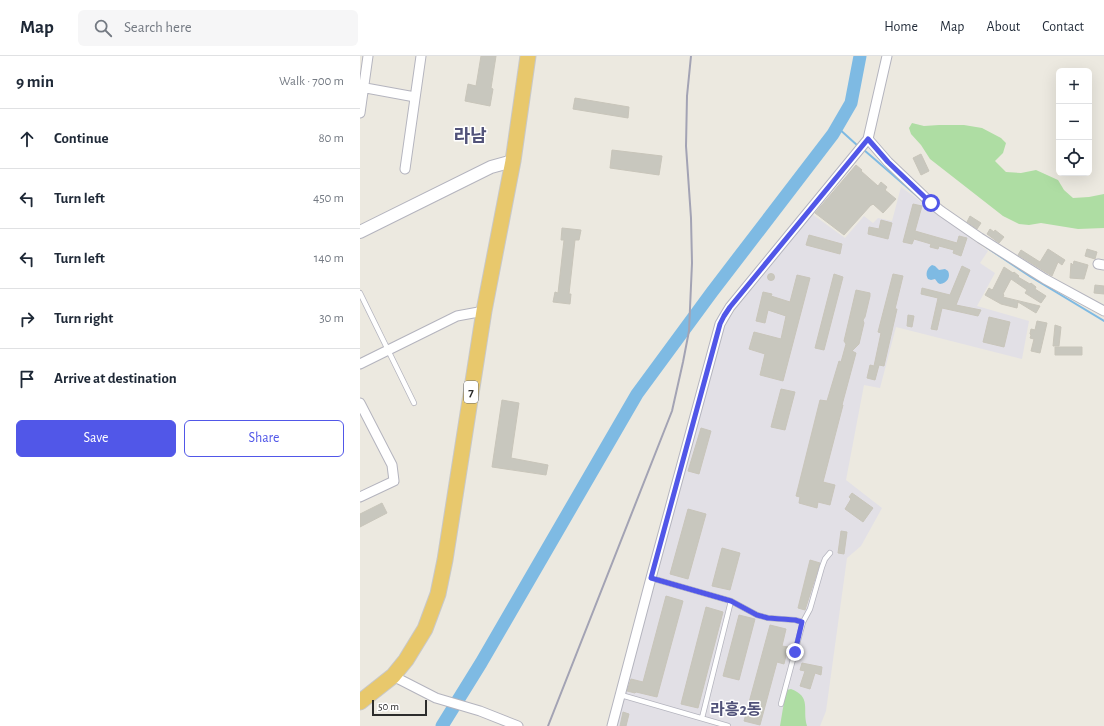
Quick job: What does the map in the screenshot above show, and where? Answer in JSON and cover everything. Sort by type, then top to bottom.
[{"type":"highway","name":"7","points":[[360,702],[393,676],[406,660],[425,629],[438,594],[445,560],[484,311],[513,161],[528,56]]},
{"type":"main road","points":[[360,232],[491,167],[513,161]]},
{"type":"street","points":[[360,113],[361,88],[368,56]]},
{"type":"street","points":[[405,168],[421,56]]},
{"type":"street","points":[[612,726],[651,578],[718,333],[724,316],[868,139],[887,56]]},
{"type":"street","points":[[361,88],[415,97]]},
{"type":"street","points":[[868,139],[888,162],[941,211],[980,238],[1045,279],[1104,311]]},
{"type":"street","points":[[360,364],[457,316],[484,311]]},
{"type":"street","points":[[360,403],[392,465],[394,481],[360,496]]},
{"type":"street","points":[[393,676],[436,698],[480,711],[518,726]]},
{"type":"lane","points":[[360,293],[414,403]]},
{"type":"lane","points":[[781,704],[802,622],[810,609],[822,567],[825,559],[830,553]]},
{"type":"lane","points":[[651,578],[731,601],[757,615],[768,618],[802,622]]},
{"type":"lane","points":[[702,718],[731,601]]},
{"type":"lane","points":[[621,695],[728,726]]},
{"type":"shaded area","points":[[901,187],[988,251],[980,263],[995,273],[977,306],[1029,321],[1022,359],[896,327],[880,388],[864,385],[846,480],[882,508],[861,546],[847,558],[826,711],[820,726],[616,726],[721,335],[729,319],[812,214],[845,238],[864,216],[873,223],[878,218],[892,221]]},
{"type":"green space","points":[[912,123],[924,126],[964,125],[982,128],[1001,138],[1006,143],[1003,153],[995,161],[1006,172],[1021,173],[1036,170],[1058,180],[1064,190],[1073,198],[1104,194],[1104,228],[1078,229],[1041,223],[1029,225],[1019,224],[1003,216],[930,159],[921,145],[911,134],[909,128]]},
{"type":"green space","points":[[791,689],[798,692],[804,700],[807,726],[780,726],[786,690]]},
{"type":"water","points":[[932,265],[939,270],[945,269],[948,271],[949,277],[946,281],[940,284],[935,279],[928,279],[927,271]]},
{"type":"building","points":[[481,56],[496,56],[490,106],[465,101],[468,84],[476,86]]},
{"type":"building","points":[[575,98],[629,107],[628,118],[573,109]]},
{"type":"building","points":[[612,150],[662,156],[659,175],[610,168]]},
{"type":"building","points":[[921,154],[929,171],[921,175],[913,158]]},
{"type":"building","points":[[856,165],[878,186],[881,182],[887,187],[885,190],[896,199],[883,213],[873,204],[871,205],[844,235],[815,213]]},
{"type":"building","points":[[913,204],[922,206],[915,231],[957,243],[959,236],[967,238],[961,256],[953,253],[954,250],[939,246],[938,249],[930,247],[931,244],[914,239],[912,244],[903,242]]},
{"type":"building","points":[[970,216],[981,223],[977,229],[967,222]]},
{"type":"building","points":[[881,220],[892,223],[888,239],[868,234],[869,227],[879,229]]},
{"type":"building","points":[[562,228],[581,230],[579,240],[575,240],[569,294],[571,294],[570,304],[553,302],[555,292],[558,293],[564,240],[561,240]]},
{"type":"building","points":[[990,229],[994,232],[995,230],[1004,237],[999,243],[987,234]]},
{"type":"building","points":[[809,235],[842,244],[840,254],[806,245]]},
{"type":"building","points":[[1048,249],[1065,260],[1062,265],[1058,262],[1052,276],[1018,255],[1021,250],[1040,262]]},
{"type":"building","points":[[1087,249],[1097,252],[1095,259],[1085,256]]},
{"type":"building","points":[[1074,261],[1088,265],[1084,279],[1070,278],[1071,263],[1073,265]]},
{"type":"building","points":[[962,266],[970,270],[956,305],[981,310],[978,316],[942,308],[937,330],[931,329],[938,298],[921,294],[922,288],[950,295]]},
{"type":"building","points":[[1004,267],[1013,273],[1014,272],[1019,276],[1018,277],[1030,284],[1031,283],[1036,287],[1035,289],[1046,296],[1041,303],[1025,293],[1027,290],[1011,279],[1003,294],[1003,297],[1040,306],[1036,313],[1018,302],[1017,308],[1001,304],[985,295],[989,288],[992,290],[993,289]]},
{"type":"building","points":[[771,273],[774,274],[774,280],[771,281],[768,280],[767,277],[768,274]]},
{"type":"building","points":[[834,274],[843,277],[824,350],[815,348]]},
{"type":"building","points":[[893,274],[903,276],[884,366],[879,365],[875,380],[867,378],[870,365],[874,366],[881,333],[878,332]]},
{"type":"building","points":[[797,275],[810,278],[783,381],[760,375],[765,354],[749,349],[754,332],[781,339],[786,316],[768,310],[765,323],[756,321],[763,292],[772,294],[771,296],[790,302]]},
{"type":"building","points":[[1095,285],[1104,286],[1104,294],[1094,293]]},
{"type":"building","points":[[856,290],[870,293],[870,296],[863,320],[864,323],[859,344],[852,351],[856,353],[823,482],[835,485],[830,505],[818,502],[817,508],[799,503],[800,497],[796,496],[820,400],[827,401],[839,361],[841,362],[846,344],[844,341]]},
{"type":"building","points":[[908,315],[914,316],[912,327],[907,326]]},
{"type":"building","points":[[989,317],[1010,322],[1004,347],[983,342]]},
{"type":"building","points":[[1037,321],[1047,323],[1040,353],[1031,351],[1034,339],[1030,338],[1031,329],[1035,330]]},
{"type":"building","points":[[1055,325],[1061,327],[1059,346],[1053,346]]},
{"type":"building","points":[[1055,347],[1082,347],[1082,355],[1055,355]]},
{"type":"building","points":[[781,389],[795,392],[785,430],[771,427]]},
{"type":"building","points":[[502,400],[519,403],[511,458],[548,465],[546,475],[492,467]]},
{"type":"building","points":[[701,428],[711,431],[699,474],[688,471]]},
{"type":"building","points":[[852,493],[873,508],[863,522],[845,509],[851,499],[849,497]]},
{"type":"building","points":[[382,503],[387,513],[360,527],[360,514]]},
{"type":"building","points":[[688,509],[706,514],[688,579],[670,574]]},
{"type":"building","points":[[841,531],[847,532],[844,554],[838,553]]},
{"type":"building","points":[[722,548],[740,553],[730,590],[712,586]]},
{"type":"building","points":[[810,560],[820,563],[805,610],[798,608]]},
{"type":"building","points":[[666,596],[683,601],[657,697],[627,691],[631,679],[643,682]]},
{"type":"building","points":[[706,607],[723,612],[698,708],[681,704]]},
{"type":"building","points":[[739,615],[755,619],[739,680],[723,676]]},
{"type":"building","points":[[770,625],[786,629],[782,646],[788,647],[784,664],[777,662],[760,725],[744,721]]},
{"type":"building","points":[[802,663],[822,667],[821,675],[815,673],[810,689],[800,686],[805,671],[800,670]]},
{"type":"building","points":[[623,712],[629,714],[626,726],[620,726]]},
{"type":"waterway","points":[[442,726],[481,663],[637,394],[712,292],[833,134],[851,103],[860,56]]},
{"type":"waterway","points":[[837,127],[858,146]]},
{"type":"waterway","points":[[864,150],[923,201]]},
{"type":"waterway","points":[[986,247],[1031,277],[1104,321]]},
{"type":"railway","points":[[548,726],[672,411],[683,362],[689,331],[692,263],[691,218],[686,146],[687,96],[691,56]]},
{"type":"district","name":"라남","points":[[470,137]]},
{"type":"district","name":"라흥2동","points":[[736,710]]},
{"type":"route","points":[[795,652],[802,622],[768,618],[757,615],[731,601],[651,578],[720,324],[730,307],[868,139],[888,162],[931,203]]}]
